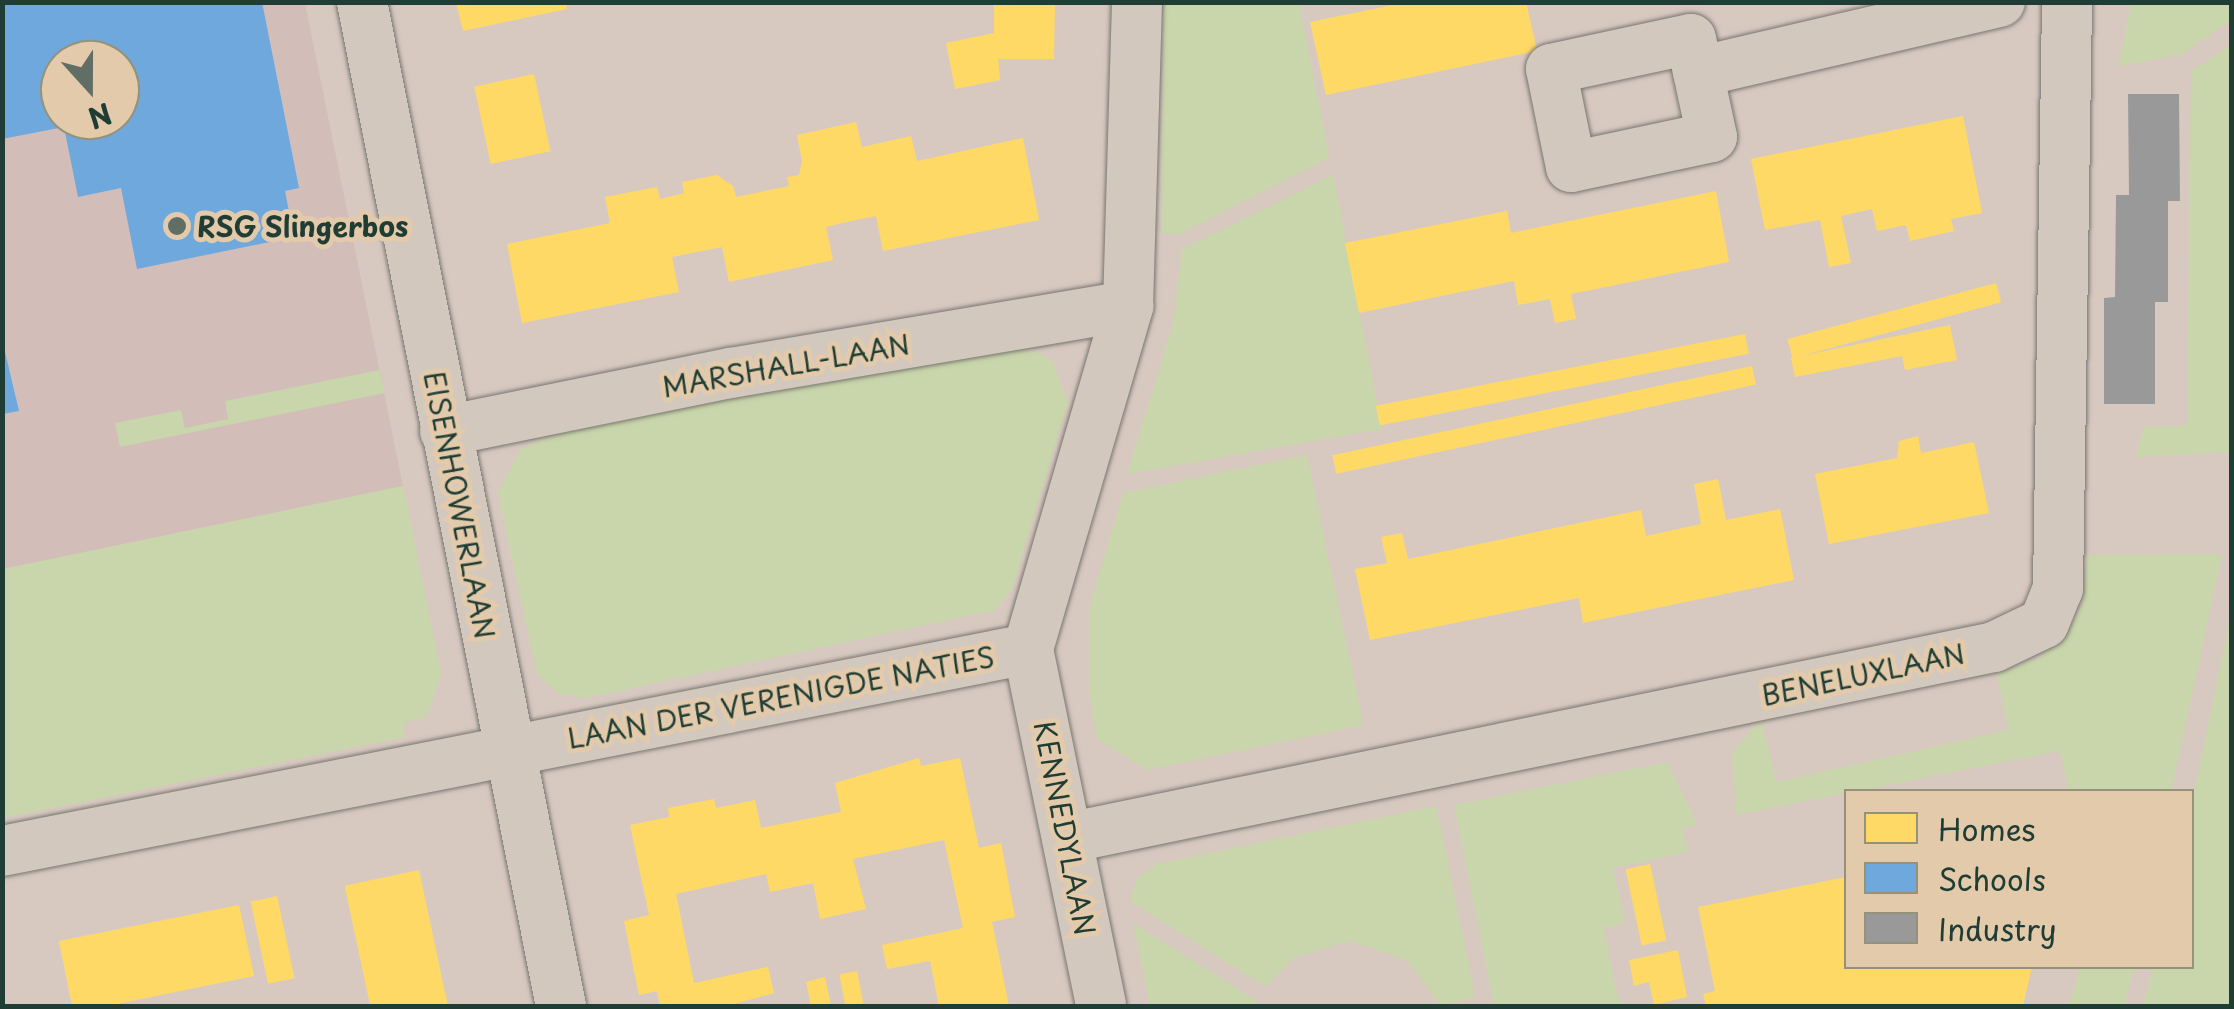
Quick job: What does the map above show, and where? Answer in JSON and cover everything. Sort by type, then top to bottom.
[{"type":"street","name":"EISENHOWERLAAN","points":[[362,2],[507,750],[562,1006]]},
{"type":"street","name":"LAAN DER VERENIGDE NATIES","points":[[2,851],[1028,649],[1128,306],[1137,2]]},
{"type":"street","points":[[1698,72],[2000,2]]},
{"type":"street","name":"BENELUXLAAN","points":[[1067,838],[1994,647],[2044,623],[2058,589],[2067,2]]},
{"type":"street","name":"MARSHALL-LAAN","points":[[445,431],[731,372],[1128,306]]},
{"type":"street","name":"KENNEDYLAAN","points":[[1028,649],[1101,1006]]},
{"type":"shaded area","name":"RSG Slingerbos","points":[[3,3],[305,3],[403,486],[3,569]]},
{"type":"green space","points":[[1164,3],[1299,3],[1329,158],[1180,234],[1161,233]]},
{"type":"green space","points":[[2131,3],[2231,3],[2231,20],[2181,55],[2118,66]]},
{"type":"green space","points":[[2231,45],[2231,452],[2135,457],[2144,427],[2187,425],[2191,71]]},
{"type":"green space","points":[[1333,175],[1382,429],[1127,474],[1173,323],[1182,249]]},
{"type":"green space","points":[[1009,343],[1051,358],[1068,402],[1012,589],[995,610],[586,698],[559,694],[537,674],[498,493],[520,450],[557,432]]},
{"type":"green space","points":[[379,370],[385,393],[120,447],[115,423],[181,410],[185,428],[228,419],[225,401]]},
{"type":"green space","points":[[1307,455],[1363,725],[1147,770],[1096,738],[1089,687],[1089,608],[1123,493]]},
{"type":"green space","points":[[403,486],[441,674],[427,717],[403,723],[405,737],[3,818],[3,569]]},
{"type":"green space","points":[[2222,554],[2171,789],[2069,789],[2060,751],[1868,789],[1844,789],[1844,794],[1736,815],[1732,752],[1761,720],[1777,782],[2008,730],[1997,673],[2039,658],[2073,624],[2082,605],[2087,555]]},
{"type":"green space","points":[[2231,612],[2231,1006],[2143,1006],[2152,969],[2194,969],[2194,794]]},
{"type":"green space","points":[[1667,762],[1697,824],[1682,829],[1688,852],[1613,868],[1625,922],[1603,929],[1620,1006],[1494,1006],[1454,805]]},
{"type":"green space","points":[[1436,806],[1475,998],[1441,1005],[1406,960],[1350,941],[1295,957],[1265,987],[1130,901],[1137,878],[1156,864]]},
{"type":"green space","points":[[1133,923],[1257,1001],[1255,1006],[1150,1006]]},
{"type":"green space","points":[[2079,969],[2134,969],[2125,1006],[2069,1006]]},
{"type":"building: Homes","points":[[456,2],[565,2],[567,9],[463,31]]},
{"type":"building: Homes","points":[[994,2],[1055,2],[1054,59],[998,59],[1000,80],[955,89],[946,43],[994,33]]},
{"type":"building: Homes","points":[[1408,2],[1526,2],[1537,51],[1326,95],[1310,22]]},
{"type":"building: Homes","points":[[534,74],[550,151],[491,164],[474,87]]},
{"type":"building: Homes","points":[[1963,116],[1982,213],[1951,219],[1954,231],[1910,241],[1906,225],[1877,231],[1872,209],[1841,216],[1851,263],[1829,267],[1820,220],[1765,230],[1751,159]]},
{"type":"building: Homes","points":[[856,122],[862,147],[911,136],[917,161],[1023,138],[1039,220],[883,251],[876,216],[826,227],[833,260],[729,282],[722,247],[672,257],[679,292],[522,323],[507,244],[610,223],[605,197],[657,187],[660,199],[684,193],[682,182],[717,175],[733,186],[736,197],[789,186],[787,177],[799,175],[802,161],[797,135]]},
{"type":"building: Homes","points":[[1716,191],[1729,262],[1571,294],[1576,319],[1555,323],[1550,299],[1518,305],[1514,281],[1359,313],[1345,243],[1507,211],[1511,233]]},
{"type":"building: Homes","points":[[1996,283],[2001,302],[1793,358],[1787,339]]},
{"type":"building: Homes","points":[[1950,325],[1957,360],[1905,370],[1902,356],[1795,377],[1791,358]]},
{"type":"building: Homes","points":[[1745,334],[1749,354],[1380,425],[1376,406]]},
{"type":"building: Homes","points":[[1752,366],[1756,385],[1336,474],[1332,455]]},
{"type":"building: Homes","points":[[1918,436],[1921,453],[1974,442],[1989,513],[1829,544],[1815,474],[1897,458],[1899,441]]},
{"type":"building: Homes","points":[[1718,479],[1726,520],[1780,509],[1794,580],[1583,623],[1579,598],[1370,640],[1355,569],[1387,563],[1381,537],[1402,533],[1408,559],[1641,510],[1646,536],[1701,524],[1694,484]]},
{"type":"building: Homes","points":[[919,758],[921,766],[960,758],[979,848],[1001,843],[1015,917],[992,922],[1009,1006],[939,1006],[930,961],[887,969],[882,945],[963,928],[944,840],[853,859],[866,909],[820,919],[813,883],[770,892],[766,874],[676,894],[694,983],[768,967],[774,993],[727,1006],[660,1006],[657,991],[639,995],[624,921],[649,915],[630,825],[669,817],[668,808],[714,799],[716,808],[755,800],[761,828],[841,812],[835,783]]},
{"type":"building: Homes","points":[[1650,864],[1666,940],[1642,945],[1626,869]]},
{"type":"building: Homes","points":[[419,870],[448,1006],[370,1006],[345,886]]},
{"type":"building: Homes","points":[[1844,877],[1844,969],[2031,969],[2023,1006],[1706,1006],[1703,994],[1715,991],[1698,907]]},
{"type":"building: Homes","points":[[277,896],[294,978],[268,984],[251,902]]},
{"type":"building: Homes","points":[[239,905],[254,976],[107,1006],[72,1006],[59,941]]},
{"type":"building: Homes","points":[[1678,950],[1687,997],[1654,1005],[1649,982],[1634,986],[1629,960]]},
{"type":"building: Homes","points":[[857,971],[864,1006],[845,1006],[839,974]]},
{"type":"building: Homes","points":[[825,977],[831,1006],[811,1006],[806,982]]},
{"type":"building: Schools","points":[[2,2],[262,2],[299,188],[285,191],[294,237],[137,269],[121,188],[78,197],[67,140],[140,140],[140,40],[40,40],[40,132],[2,139]]},
{"type":"building: Schools","points":[[2,339],[19,411],[2,414]]},
{"type":"building: Industry","points":[[2128,94],[2179,94],[2180,201],[2168,201],[2168,302],[2155,302],[2155,404],[2104,404],[2104,298],[2115,297],[2116,195],[2129,195]]},
{"type":"place","name":"RSG Slingerbos","points":[[177,226]]}]
